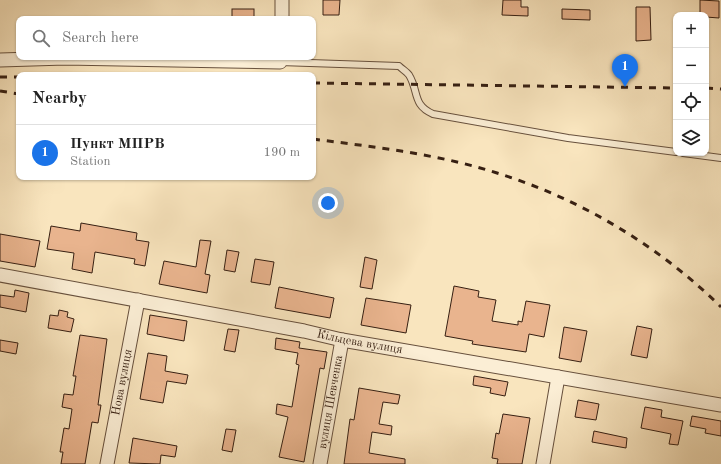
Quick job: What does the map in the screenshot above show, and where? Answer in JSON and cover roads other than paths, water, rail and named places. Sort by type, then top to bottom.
[{"type":"street","points":[[282,0],[282,16]]},
{"type":"street","points":[[0,60],[16,60]]},
{"type":"street","name":"Кільцева вулиця","points":[[0,274],[304,331],[342,340],[721,406]]},
{"type":"street","name":"Нова вулиця","points":[[107,464],[138,300]]},
{"type":"street","name":"вулиця Шевченка","points":[[320,464],[342,340]]},
{"type":"street","points":[[543,464],[558,377]]},
{"type":"lane","points":[[297,60],[399,66],[408,74],[414,94],[422,109],[433,114],[568,138],[673,152]]},
{"type":"lane","points":[[706,156],[721,158]]},
{"type":"railway","points":[[0,77],[16,77]]},
{"type":"railway","points":[[316,83],[673,88]]},
{"type":"railway","points":[[709,88],[721,89]]},
{"type":"railway","points":[[0,91],[16,94]]},
{"type":"railway","points":[[316,139],[382,148],[475,166],[559,196],[617,227],[645,245],[672,264],[721,307]]},
{"type":"place","name":"Пункт МПРВ","points":[[625,87]]}]
